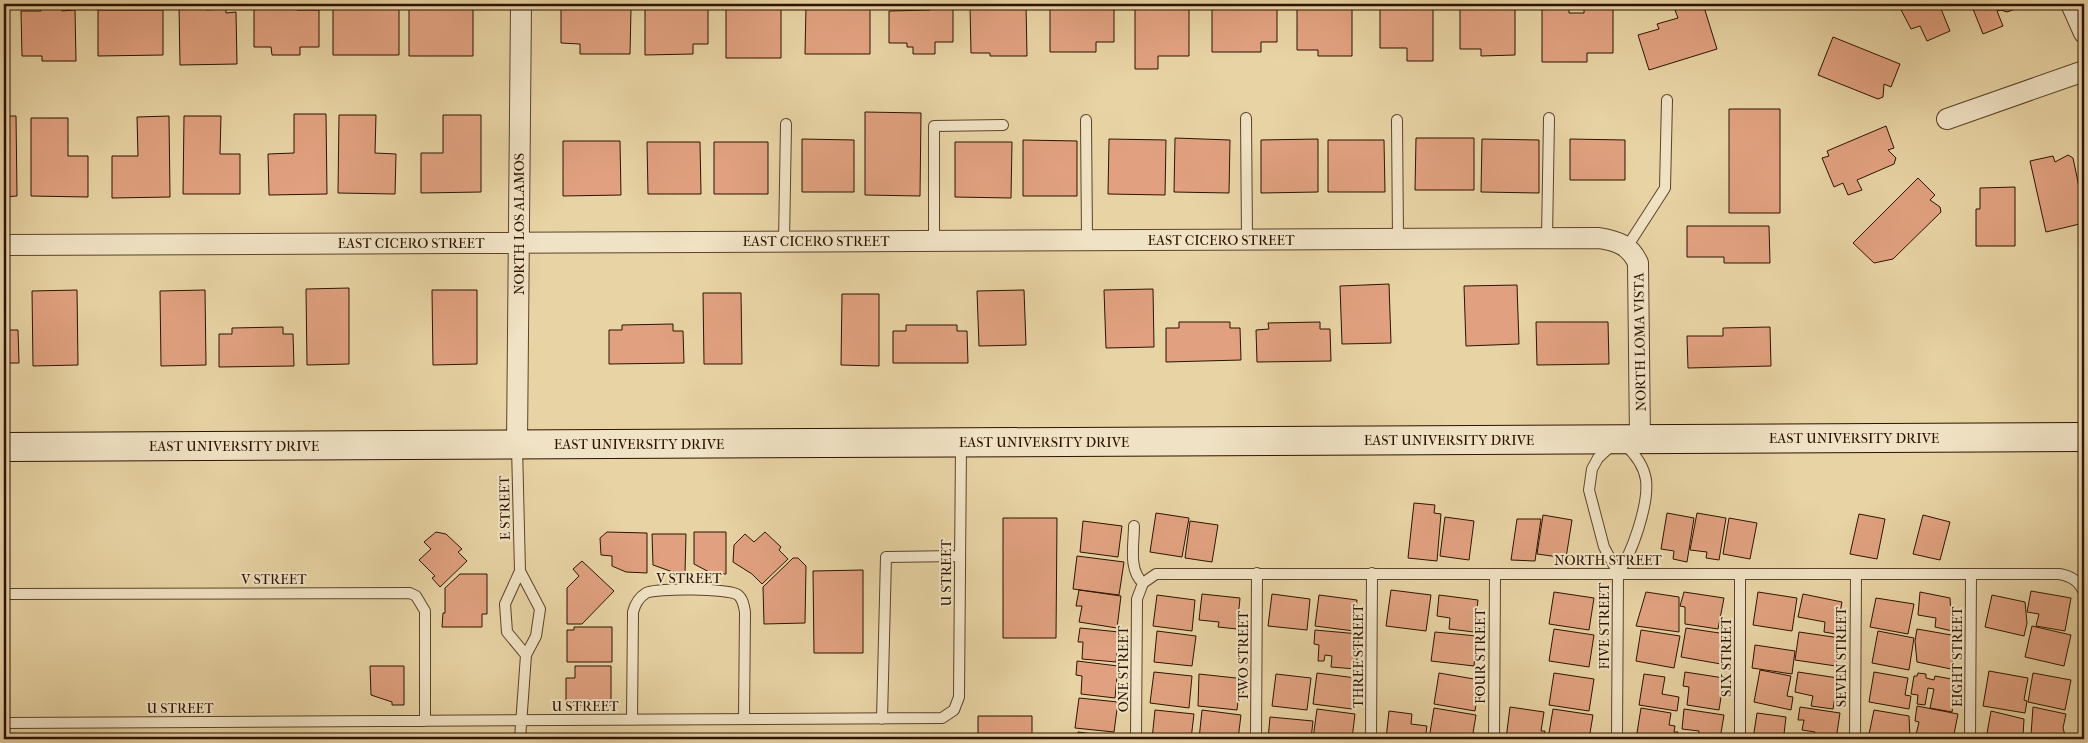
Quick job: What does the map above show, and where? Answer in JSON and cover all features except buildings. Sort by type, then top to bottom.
[{"type":"main road","name":"EAST UNIVERSITY DRIVE","points":[[4,447],[2084,437]]},
{"type":"street","name":"NORTH LOS ALAMOS","points":[[517,444],[521,4]]},
{"type":"street","points":[[2071,4],[2084,33]]},
{"type":"street","points":[[1947,119],[2084,71]]},
{"type":"street","name":"EAST CICERO STREET","points":[[4,245],[1598,238],[1618,242],[1627,247]]},
{"type":"street","name":"NORTH LOMA VISTA","points":[[1627,247],[1638,263],[1640,274],[1630,440]]},
{"type":"lane","points":[[1627,247],[1665,188],[1667,100]]},
{"type":"lane","points":[[1246,118],[1247,239]]},
{"type":"lane","points":[[1547,238],[1549,118]]},
{"type":"lane","points":[[1086,120],[1087,240]]},
{"type":"lane","points":[[1397,120],[1398,239]]},
{"type":"lane","points":[[784,242],[786,124]]},
{"type":"lane","points":[[934,241],[934,126],[1003,125]]},
{"type":"lane","points":[[1618,573],[1633,547],[1646,491],[1642,468],[1628,448],[1630,440]]},
{"type":"lane","name":"FIVE STREET","points":[[1617,739],[1618,573],[1604,547],[1591,500],[1589,480],[1598,458],[1630,440]]},
{"type":"lane","name":"U STREET","points":[[4,723],[936,719],[949,715],[954,710],[959,697],[960,442]]},
{"type":"lane","name":"E STREET","points":[[517,444],[520,571],[505,604],[507,632],[526,655]]},
{"type":"lane","points":[[1134,526],[1135,573],[1143,583]]},
{"type":"lane","points":[[882,719],[886,557],[960,556]]},
{"type":"lane","name":"E STREET","points":[[520,571],[534,594],[540,609],[536,636],[526,655],[525,694],[520,720],[520,739]]},
{"type":"lane","name":"NORTH STREET","points":[[1143,583],[1149,577],[1165,573],[2059,574],[2075,579],[2083,586]]},
{"type":"lane","name":"TWO STREET","points":[[1256,739],[1257,573]]},
{"type":"lane","name":"THREE STREET","points":[[1371,739],[1372,573]]},
{"type":"lane","name":"FOUR STREET","points":[[1494,574],[1494,739]]},
{"type":"lane","name":"SIX STREET","points":[[1740,574],[1740,739]]},
{"type":"lane","name":"SEVEN STREET","points":[[1855,739],[1856,574]]},
{"type":"lane","name":"EIGHT STREET","points":[[1970,739],[1971,574]]},
{"type":"lane","name":"ONE STREET","points":[[1136,739],[1137,599],[1143,583]]},
{"type":"lane","name":"V STREET","points":[[632,720],[633,612],[638,599],[644,594],[656,591],[716,590],[732,592],[742,600],[744,606],[744,719]]},
{"type":"lane","name":"V STREET","points":[[4,594],[410,593],[422,603],[425,611],[426,721]]}]
